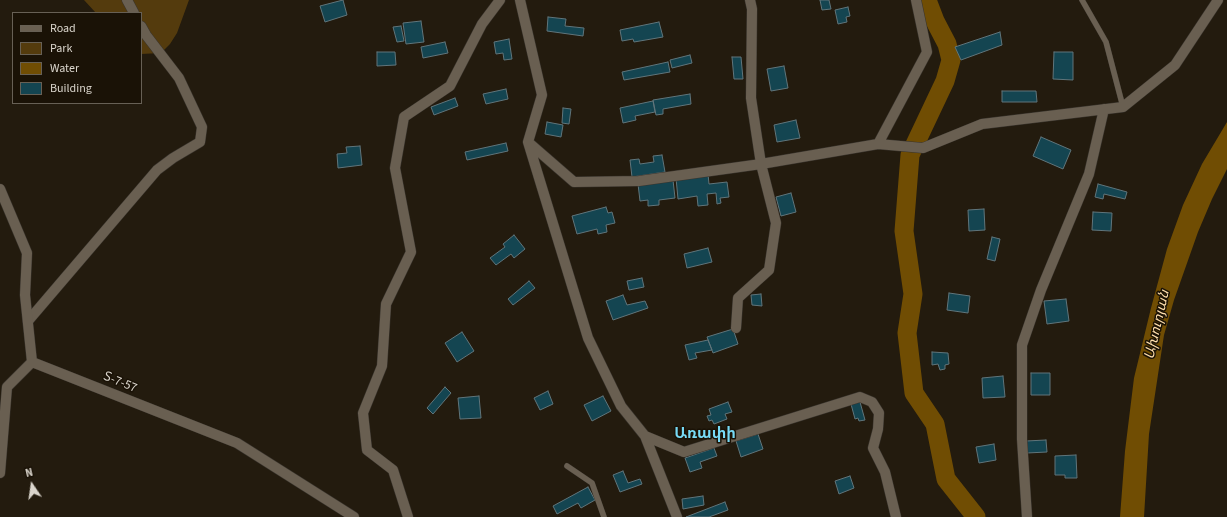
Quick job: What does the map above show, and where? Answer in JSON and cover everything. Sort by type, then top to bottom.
[{"type":"street","points":[[127,0],[133,12]]},
{"type":"street","points":[[408,517],[393,470],[367,450],[363,413],[382,366],[386,304],[411,252],[395,168],[404,117],[450,86],[482,24],[500,0]]},
{"type":"street","points":[[520,0],[542,95],[528,142],[588,338],[621,406],[645,436],[677,517]]},
{"type":"street","points":[[736,328],[738,298],[769,270],[776,223],[761,164],[751,98],[752,8],[750,0]]},
{"type":"street","points":[[878,144],[927,52],[916,0]]},
{"type":"street","points":[[528,142],[574,182],[639,181],[761,164],[878,144],[922,148],[982,124],[1123,107],[1175,65],[1218,0]]},
{"type":"street","points":[[28,321],[157,170],[173,158],[200,142],[202,127],[179,78],[142,28]]},
{"type":"street","points":[[1027,517],[1022,439],[1022,345],[1041,290],[1089,174],[1104,109]]},
{"type":"street","points":[[0,189],[27,253],[25,295],[32,362],[7,387],[0,473]]},
{"type":"street","name":"Տ-7-57","points":[[32,362],[237,444],[354,517]]},
{"type":"street","points":[[645,436],[684,452],[860,398],[872,402],[879,414],[878,428],[873,448],[884,472],[896,517]]},
{"type":"lane","points":[[1082,0],[1106,42],[1123,107]]},
{"type":"lane","points":[[568,466],[592,483],[604,517]]},
{"type":"green space","points":[[84,0],[189,0],[177,33],[170,44],[161,53],[142,54],[142,12],[95,12]]},
{"type":"water","name":"Ախուրյան","points":[[1227,122],[1227,169],[1198,232],[1174,300],[1164,335],[1149,434],[1144,517],[1120,517],[1125,451],[1134,378],[1151,308],[1167,249],[1183,205],[1202,164]]},
{"type":"building","points":[[343,0],[347,15],[325,22],[320,6]]},
{"type":"building","points":[[820,0],[829,0],[831,9],[822,10]]},
{"type":"building","points":[[848,7],[850,16],[846,17],[847,22],[838,24],[835,10]]},
{"type":"building","points":[[548,17],[566,19],[565,26],[584,28],[583,36],[547,31]]},
{"type":"building","points":[[421,21],[424,42],[406,44],[403,23]]},
{"type":"building","points":[[659,22],[663,37],[634,42],[633,39],[622,41],[620,30]]},
{"type":"building","points":[[401,26],[404,41],[397,42],[393,27]]},
{"type":"building","points":[[1000,32],[1002,45],[961,60],[955,47]]},
{"type":"building","points":[[509,39],[512,59],[504,60],[503,53],[496,54],[494,42]]},
{"type":"building","points":[[445,42],[448,53],[423,58],[421,47]]},
{"type":"building","points":[[377,52],[395,52],[396,65],[377,66]]},
{"type":"building","points":[[1054,52],[1073,52],[1073,80],[1053,79]]},
{"type":"building","points":[[690,55],[692,63],[672,68],[670,60]]},
{"type":"building","points":[[732,57],[741,57],[743,79],[734,79]]},
{"type":"building","points":[[668,62],[670,72],[624,80],[622,72]]},
{"type":"building","points":[[784,66],[788,88],[771,91],[767,69]]},
{"type":"building","points":[[506,89],[508,99],[486,104],[483,94]]},
{"type":"building","points":[[1002,91],[1036,91],[1037,102],[1002,102]]},
{"type":"building","points":[[690,94],[691,104],[663,109],[663,114],[656,115],[653,100]]},
{"type":"building","points":[[455,98],[458,106],[434,115],[431,107]]},
{"type":"building","points":[[653,101],[655,112],[635,116],[636,120],[623,123],[620,108]]},
{"type":"building","points":[[563,108],[571,109],[569,124],[562,123]]},
{"type":"building","points":[[796,120],[800,138],[777,142],[774,125]]},
{"type":"building","points":[[547,122],[563,125],[561,137],[545,134]]},
{"type":"building","points":[[1041,137],[1071,150],[1063,169],[1033,156]]},
{"type":"building","points":[[506,143],[508,151],[467,160],[465,152]]},
{"type":"building","points":[[360,146],[362,165],[338,168],[337,154],[347,153],[346,147]]},
{"type":"building","points":[[662,155],[665,172],[632,177],[630,160],[639,159],[640,164],[654,162],[653,156]]},
{"type":"building","points":[[708,174],[709,184],[727,182],[729,197],[720,198],[721,203],[717,204],[716,193],[707,194],[708,205],[698,206],[697,196],[678,199],[676,178]]},
{"type":"building","points":[[673,180],[675,198],[659,200],[659,205],[648,206],[648,200],[640,201],[638,184]]},
{"type":"building","points":[[1098,184],[1127,192],[1125,199],[1104,194],[1103,199],[1095,197]]},
{"type":"building","points":[[791,193],[796,212],[781,216],[776,197]]},
{"type":"building","points":[[606,207],[608,213],[612,212],[615,223],[606,225],[607,232],[598,234],[597,229],[577,234],[572,216]]},
{"type":"building","points":[[984,209],[985,230],[969,231],[968,210]]},
{"type":"building","points":[[1093,212],[1112,213],[1111,231],[1092,230]]},
{"type":"building","points":[[514,235],[525,249],[514,258],[511,254],[496,265],[490,258],[505,247],[503,244]]},
{"type":"building","points":[[992,237],[1000,239],[995,261],[987,259]]},
{"type":"building","points":[[708,248],[712,262],[687,268],[684,254]]},
{"type":"building","points":[[642,278],[644,287],[629,290],[627,281]]},
{"type":"building","points":[[529,281],[535,288],[513,305],[508,299]]},
{"type":"building","points":[[949,293],[970,296],[968,313],[947,310]]},
{"type":"building","points":[[761,294],[762,306],[752,305],[751,295]]},
{"type":"building","points":[[623,295],[627,305],[645,301],[648,308],[613,320],[606,301]]},
{"type":"building","points":[[1066,299],[1069,321],[1047,324],[1044,301]]},
{"type":"building","points":[[733,329],[738,344],[713,353],[707,337]]},
{"type":"building","points":[[462,332],[474,351],[457,362],[445,343]]},
{"type":"building","points":[[708,340],[712,350],[695,353],[697,358],[689,360],[685,345]]},
{"type":"building","points":[[932,352],[948,353],[949,364],[945,365],[945,369],[940,370],[938,364],[932,365]]},
{"type":"building","points":[[1031,373],[1050,373],[1050,395],[1031,395]]},
{"type":"building","points":[[1003,376],[1005,397],[983,398],[982,378]]},
{"type":"building","points":[[445,387],[451,393],[433,414],[427,408]]},
{"type":"building","points":[[548,391],[553,404],[540,410],[534,398]]},
{"type":"building","points":[[479,396],[481,418],[460,419],[458,398]]},
{"type":"building","points":[[603,396],[611,411],[592,421],[584,405]]},
{"type":"building","points":[[728,402],[732,412],[725,414],[727,419],[714,424],[712,420],[709,421],[707,416],[711,415],[709,409]]},
{"type":"building","points":[[860,402],[865,420],[859,421],[858,418],[855,419],[851,404]]},
{"type":"building","points":[[758,434],[763,449],[741,457],[736,441]]},
{"type":"building","points":[[1046,440],[1047,452],[1027,453],[1026,441]]},
{"type":"building","points":[[994,444],[996,460],[979,463],[976,447]]},
{"type":"building","points":[[714,448],[717,456],[700,462],[702,468],[690,472],[685,458]]},
{"type":"building","points":[[1076,455],[1077,478],[1065,478],[1065,475],[1055,475],[1055,456]]},
{"type":"building","points":[[623,471],[628,483],[640,479],[642,484],[620,492],[613,475]]},
{"type":"building","points":[[850,476],[854,488],[839,494],[835,481]]},
{"type":"building","points":[[588,487],[595,500],[581,508],[578,503],[557,514],[553,506]]},
{"type":"building","points":[[703,496],[704,505],[683,509],[682,499]]},
{"type":"building","points":[[725,502],[728,510],[709,517],[686,517]]},
{"type":"waterway","points":[[927,0],[935,21],[947,44],[951,60],[945,81],[910,155],[904,231],[913,294],[907,333],[914,393],[935,424],[946,479],[976,517]]},
{"type":"district","name":"Առափի","points":[[705,435]]}]
